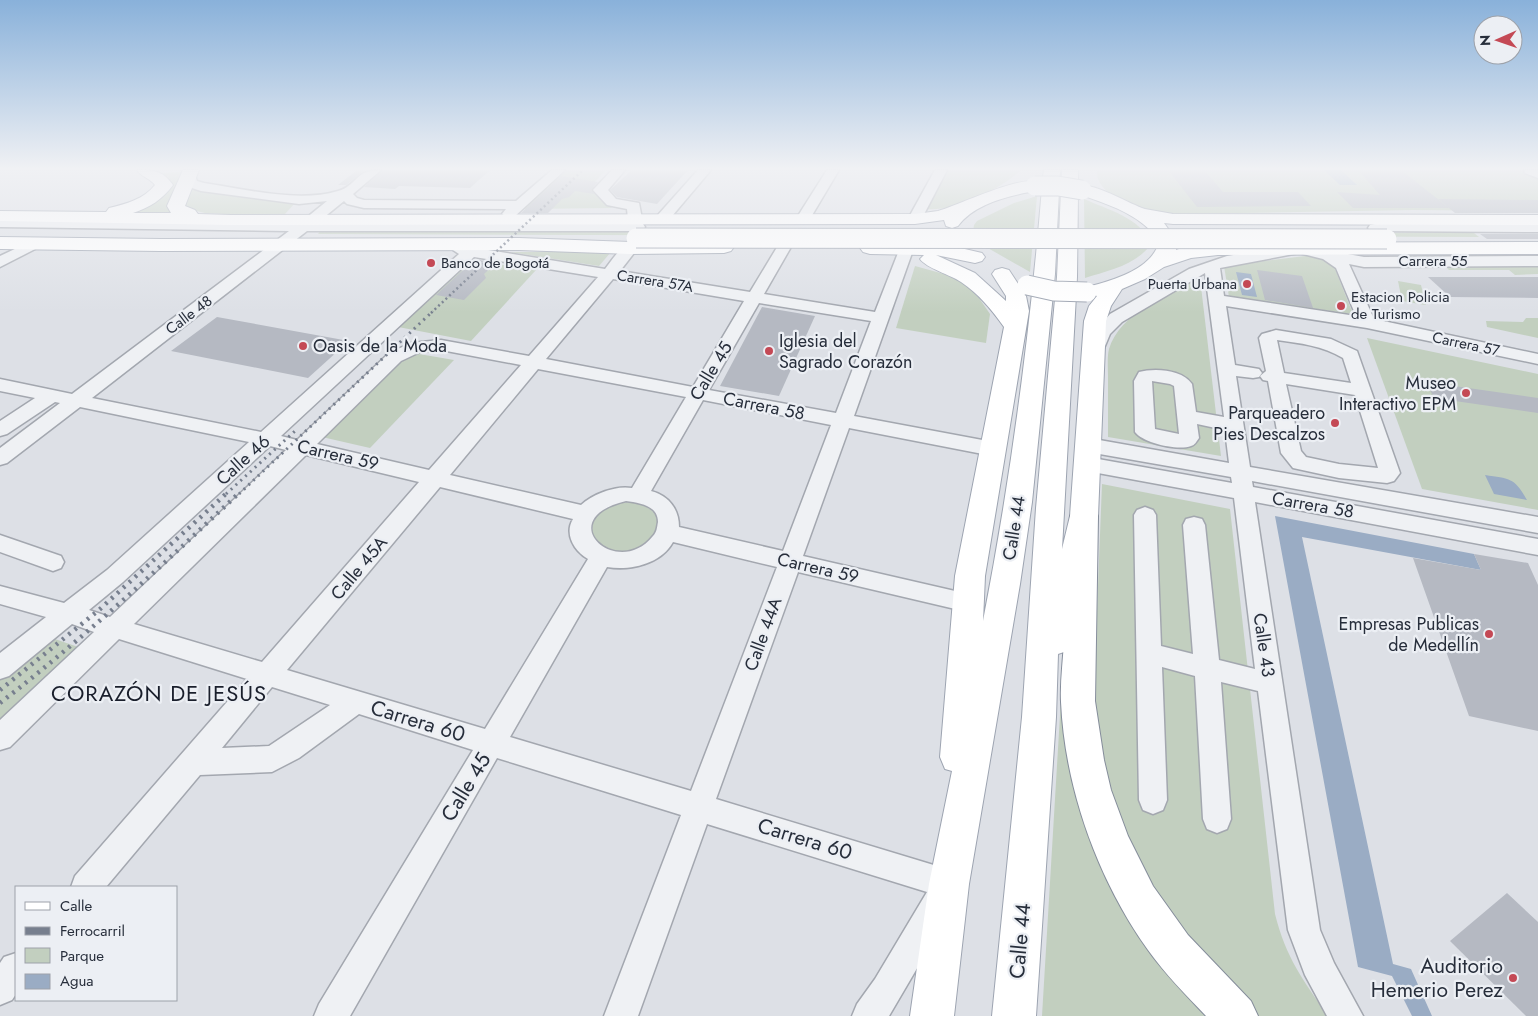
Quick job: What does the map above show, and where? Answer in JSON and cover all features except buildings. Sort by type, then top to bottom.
[{"type":"main road","points":[[212,217],[231,220]]},
{"type":"main road","points":[[0,219],[86,218],[309,223],[503,219],[635,233],[662,219],[915,219],[928,217]]},
{"type":"main road","points":[[954,217],[951,230],[958,244],[975,257],[1002,274],[1027,285],[1054,291],[1087,292],[1114,286],[1159,262],[1201,250],[1538,248]]},
{"type":"main road","name":"Calle 44","points":[[932,1016],[949,884],[1020,493],[1045,274],[1039,217]]},
{"type":"main road","name":"Calle 44","points":[[1014,1016],[1038,717],[1050,508],[1067,277],[1075,217]]},
{"type":"main road","points":[[1145,217],[1156,224],[1168,241],[1166,254],[1159,262]]},
{"type":"main road","points":[[1169,217],[1538,220]]},
{"type":"main road","points":[[474,219],[784,247],[948,250],[975,257]]},
{"type":"main road","points":[[1381,234],[1480,220]]},
{"type":"main road","points":[[0,243],[286,241],[428,244],[475,248],[635,233],[1381,234],[1512,248]]},
{"type":"main road","points":[[882,248],[948,266],[976,281],[996,302],[1015,327]]},
{"type":"main road","name":"Calle 44","points":[[949,884],[970,576],[1018,304],[1013,289],[1002,274]]},
{"type":"main road","name":"Calle 44","points":[[1038,717],[1084,516],[1097,313],[1114,286]]},
{"type":"main road","points":[[1084,516],[1078,701],[1079,721],[1090,780],[1104,826],[1124,873],[1155,926],[1195,974],[1236,1016]]},
{"type":"street","name":"Calle 48","points":[[0,458],[316,217]]},
{"type":"street","points":[[634,217],[635,233]]},
{"type":"street","points":[[0,219],[96,226],[309,223],[635,233]]},
{"type":"street","points":[[0,219],[286,241],[635,233]]},
{"type":"street","points":[[1381,234],[1538,228]]},
{"type":"street","name":"Calle 45A","points":[[87,886],[609,274],[635,233]]},
{"type":"street","points":[[1381,234],[1538,241]]},
{"type":"street","points":[[0,262],[36,244]]},
{"type":"street","name":"Calle 45","points":[[638,494],[784,247]]},
{"type":"street","name":"Carrera 57A","points":[[475,248],[609,274],[881,318]]},
{"type":"street","name":"Calle 46","points":[[0,668],[115,576],[475,248]]},
{"type":"street","points":[[1212,265],[1299,249]]},
{"type":"street","name":"Carrera 55","points":[[1299,249],[1364,262],[1538,261]]},
{"type":"street","name":"Calle 44A","points":[[621,1016],[905,253]]},
{"type":"street","points":[[1328,256],[1339,262],[1344,268],[1364,315]]},
{"type":"street","points":[[1405,261],[1446,274],[1513,273]]},
{"type":"street","points":[[1344,268],[1350,264],[1364,262]]},
{"type":"street","name":"Calle 44","points":[[1094,354],[1102,333],[1116,318],[1178,281],[1212,265]]},
{"type":"street","name":"Calle 43","points":[[1212,265],[1304,930],[1327,988],[1346,1016]]},
{"type":"street","name":"Carrera 57","points":[[1217,300],[1364,315],[1538,345]]},
{"type":"street","name":"Carrera 57","points":[[1364,315],[1538,359]]},
{"type":"street","points":[[1270,336],[1329,344],[1342,348],[1351,355],[1390,473],[1387,476],[1339,471],[1300,464],[1296,461],[1291,453],[1266,375],[1268,338],[1270,336]]},
{"type":"street","name":"Carrera 58","points":[[417,346],[441,345],[993,449]]},
{"type":"street","name":"Calle 46","points":[[0,738],[395,357],[417,346]]},
{"type":"street","points":[[1226,369],[1363,391]]},
{"type":"street","name":"Carrera 59","points":[[0,385],[266,439],[586,514]]},
{"type":"street","points":[[0,430],[51,396]]},
{"type":"street","points":[[1186,416],[1234,425]]},
{"type":"street","name":"Carrera 58","points":[[1088,455],[1242,482],[1538,525]]},
{"type":"street","name":"Carrera 58","points":[[1242,482],[1538,547]]},
{"type":"street","points":[[638,494],[658,502],[669,516],[668,533],[660,545],[647,554],[632,559],[616,560],[601,557],[585,546],[581,539],[581,522],[586,514],[603,500],[614,496],[638,494]]},
{"type":"street","points":[[1144,515],[1150,654],[1153,800]]},
{"type":"street","points":[[1194,525],[1207,668],[1217,819]]},
{"type":"street","name":"Carrera 59","points":[[668,533],[968,603]]},
{"type":"street","points":[[0,543],[53,562]]},
{"type":"street","name":"Calle 45","points":[[331,1016],[601,557]]},
{"type":"street","name":"Carrera 60","points":[[0,596],[69,614],[949,884]]},
{"type":"street","points":[[1150,654],[1270,682]]},
{"type":"street","points":[[192,762],[272,759],[356,702]]},
{"type":"street","name":"Calle 44","points":[[869,1016],[887,991],[949,884]]},
{"type":"street","points":[[0,988],[15,970]]},
{"type":"green space","points":[[984,217],[1035,217],[1030,272],[986,247],[973,232],[977,221]]},
{"type":"green space","points":[[1084,217],[1125,217],[1140,227],[1151,244],[1145,251],[1130,262],[1112,270],[1085,278]]},
{"type":"green space","points":[[321,230],[637,231],[926,236],[318,234]]},
{"type":"green space","points":[[1189,232],[1474,233],[1479,237],[1192,236]]},
{"type":"green space","points":[[510,252],[611,252],[599,266]]},
{"type":"green space","points":[[1318,256],[1333,264],[1353,314],[1229,297],[1224,266]]},
{"type":"green space","points":[[465,259],[536,270],[471,341],[393,326]]},
{"type":"green space","points":[[915,266],[944,274],[965,284],[979,298],[990,314],[986,343],[896,328]]},
{"type":"green space","points":[[1538,266],[1538,274],[1515,275],[1509,270],[1449,270],[1446,267]]},
{"type":"green space","points":[[1200,278],[1221,456],[1108,437],[1108,355],[1115,337],[1123,325],[1147,305],[1174,289]]},
{"type":"green space","points":[[1398,281],[1421,285],[1426,305],[1402,301]]},
{"type":"green space","points":[[1526,318],[1538,318],[1538,338],[1487,327],[1486,321],[1523,322]]},
{"type":"green space","points":[[1367,338],[1538,374],[1538,510],[1422,489]]},
{"type":"green space","points":[[419,354],[454,360],[370,448],[322,437],[401,358]]},
{"type":"green space","points":[[1102,484],[1230,509],[1275,914],[1284,943],[1296,968],[1328,1016],[1256,1016],[1173,927],[1129,851],[1102,771],[1093,713]]},
{"type":"green space","points":[[630,502],[648,508],[657,516],[658,527],[653,537],[631,551],[616,551],[602,546],[592,531],[598,515],[608,507]]},
{"type":"green space","points":[[52,638],[81,648],[0,725],[0,678]]},
{"type":"green space","points":[[1062,682],[1088,826],[1216,1016],[1042,1016]]},
{"type":"water","name":"Puerta Urbana","points":[[1236,272],[1251,274],[1257,297],[1242,295]]},
{"type":"water","points":[[1485,475],[1510,480],[1515,483],[1527,500],[1494,494]]},
{"type":"water","points":[[1275,516],[1474,554],[1481,570],[1302,537],[1393,964],[1411,969],[1432,1016],[1412,1016],[1392,976],[1358,967]]},
{"type":"railway","points":[[431,313],[533,217]]},
{"type":"railway","points":[[239,494],[433,311]]},
{"type":"railway","points":[[226,494],[295,431]]},
{"type":"railway","points":[[0,690],[99,610],[228,492]]},
{"type":"railway","points":[[0,703],[123,600],[240,492]]},
{"type":"place","name":"Banco de Bogotá","points":[[431,263]]},
{"type":"place","name":"Puerta Urbana","points":[[1247,284]]},
{"type":"place","name":"Estacion Policia de Turismo","points":[[1341,306]]},
{"type":"place","name":"Oasis de la Moda","points":[[303,346]]},
{"type":"place","name":"Iglesia del Sagrado Corazón","points":[[769,351]]},
{"type":"place","name":"Museo Interactivo EPM","points":[[1466,393]]},
{"type":"place","name":"Parqueadero Pies Descalzos","points":[[1335,423]]},
{"type":"place","name":"Empresas Publicas de Medellín","points":[[1489,634]]},
{"type":"place","name":"Auditorio Hemerio Perez","points":[[1513,978]]},
{"type":"district","name":"CORAZÓN DE JESÚS","points":[[159,693]]}]
